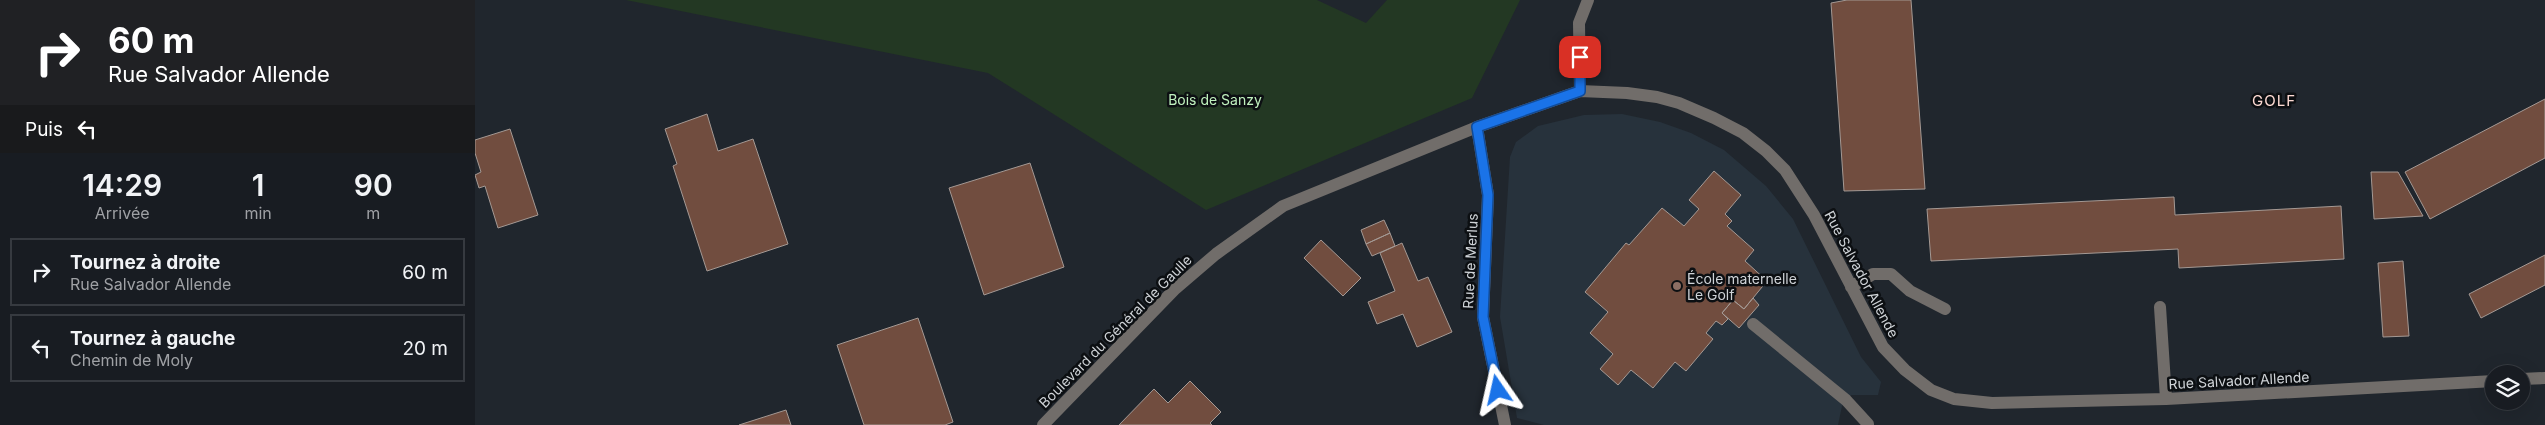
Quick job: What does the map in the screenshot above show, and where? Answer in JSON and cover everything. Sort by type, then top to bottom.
[{"type":"street","points":[[1580,91],[1579,23],[1588,0]]},
{"type":"street","name":"Rue Salvador Allende","points":[[1477,127],[1580,91],[1627,93],[1657,97],[1714,118],[1743,133],[1766,151],[1793,182],[1814,215],[1883,347],[1905,370],[1931,390],[1954,399],[1992,403],[2166,399],[2485,381]]},
{"type":"street","name":"Boulevard du Général de Gaulle","points":[[1043,425],[1174,290],[1216,254],[1283,206],[1477,127]]},
{"type":"street","name":"Rue de Merlus","points":[[1477,127],[1488,195],[1483,317],[1505,425]]},
{"type":"street","points":[[1851,288],[1873,274],[1891,274],[1910,291],[1945,309]]},
{"type":"street","points":[[2160,307],[2166,399]]},
{"type":"street","points":[[1753,324],[1847,400],[1868,424]]},
{"type":"street","points":[[2530,379],[2545,378]]},
{"type":"shaded area","points":[[1622,114],[1660,122],[1691,133],[1724,150],[1766,186],[1793,219],[1861,357],[1881,382],[1878,395],[1851,395],[1842,406],[1838,425],[1544,425],[1517,418],[1500,317],[1510,157],[1516,142],[1538,126],[1584,115]]},
{"type":"green space","name":"Bois de Sanzy","points":[[626,0],[1317,0],[1366,23],[1387,0],[1520,0],[1472,98],[1206,210],[988,73]]},
{"type":"building","points":[[1847,0],[1911,0],[1925,189],[1844,191],[1831,3]]},
{"type":"building","points":[[2545,99],[2545,158],[2430,219],[2405,172]]},
{"type":"building","points":[[707,114],[718,151],[753,139],[788,244],[707,271],[673,166],[677,164],[665,129]]},
{"type":"building","points":[[510,129],[538,215],[498,228],[485,186],[479,188],[475,175],[481,172],[475,153],[475,140]]},
{"type":"building","points":[[1030,163],[1064,267],[984,295],[949,188]]},
{"type":"building","points":[[1714,171],[1741,195],[1725,214],[1732,221],[1727,226],[1754,250],[1745,261],[1767,281],[1744,309],[1733,300],[1722,313],[1728,319],[1722,325],[1716,321],[1706,333],[1713,339],[1686,371],[1675,362],[1653,388],[1631,370],[1618,385],[1600,369],[1613,354],[1590,333],[1608,312],[1585,292],[1626,243],[1629,245],[1662,208],[1684,226],[1699,209],[1689,200]]},
{"type":"building","points":[[2371,172],[2398,172],[2423,216],[2374,219]]},
{"type":"building","points":[[2174,197],[2175,215],[2341,206],[2344,259],[2179,268],[2178,249],[1931,261],[1927,209]]},
{"type":"building","points":[[1384,220],[1390,233],[1366,244],[1361,230]]},
{"type":"building","points":[[1390,233],[1395,246],[1372,256],[1366,244]]},
{"type":"building","points":[[1321,240],[1361,278],[1343,296],[1304,258]]},
{"type":"building","points":[[1402,243],[1418,281],[1428,277],[1452,332],[1417,347],[1403,314],[1377,324],[1368,302],[1395,291],[1380,253]]},
{"type":"building","points":[[2545,255],[2545,285],[2481,318],[2469,294]]},
{"type":"building","points":[[2403,261],[2409,336],[2383,337],[2378,263]]},
{"type":"building","points":[[1753,298],[1759,305],[1739,328],[1722,313],[1733,300],[1744,309]]},
{"type":"building","points":[[918,318],[953,422],[945,425],[864,425],[837,345]]},
{"type":"building","points":[[1190,381],[1221,412],[1210,423],[1212,425],[1119,425],[1154,389],[1168,403]]},
{"type":"building","points":[[786,410],[791,425],[739,425]]},
{"type":"place","name":"École maternelle Le Golf","points":[[1677,286]]},
{"type":"district","name":"GOLF","points":[[2274,100]]},
{"type":"route","points":[[1498,390],[1483,317],[1488,195],[1477,127],[1580,91],[1580,57]]}]
